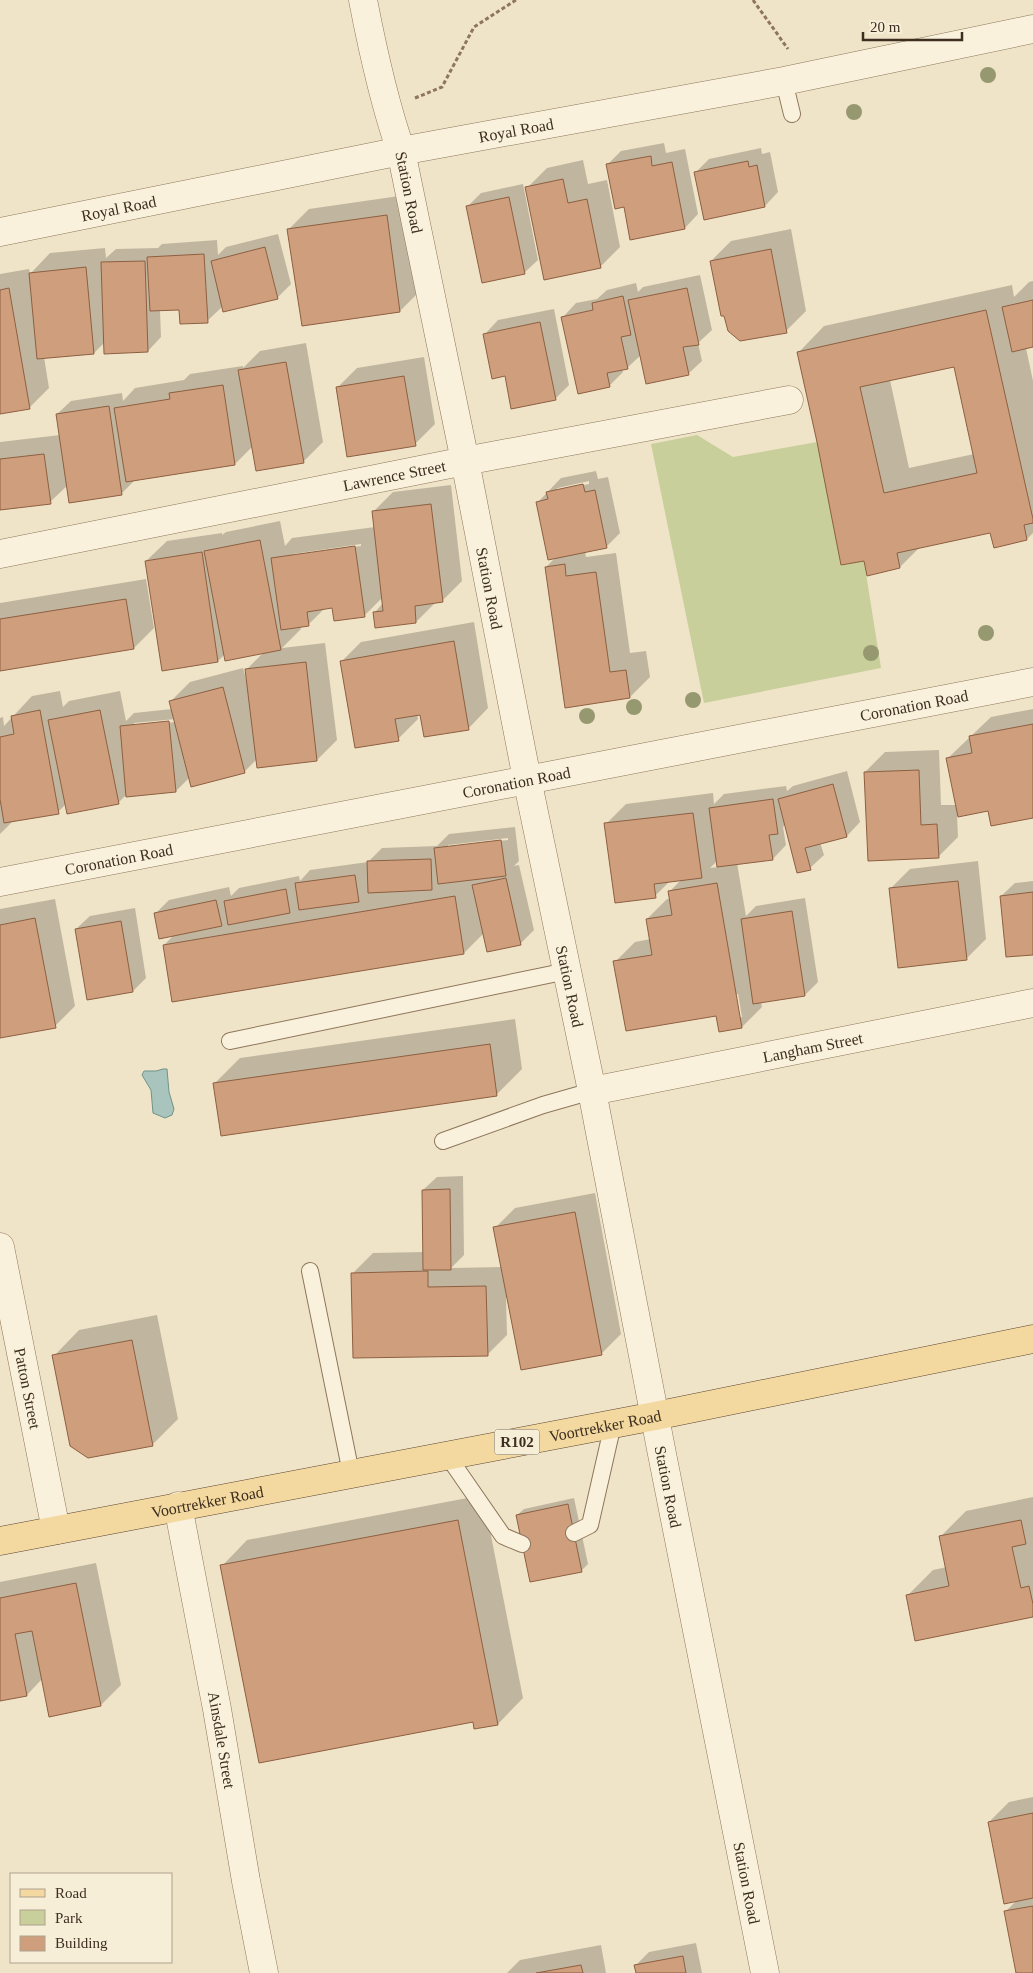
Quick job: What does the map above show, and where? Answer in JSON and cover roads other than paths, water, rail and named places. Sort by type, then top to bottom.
[{"type":"main road","name":"Voortrekker Road","points":[[0,1541],[655,1416],[1033,1339]]},
{"type":"street","name":"Station Road","points":[[363,0],[387,110],[401,152],[465,461],[527,779],[592,1091],[765,1973]]},
{"type":"street","name":"Royal Road","points":[[0,232],[401,152],[795,78],[1033,28]]},
{"type":"street","name":"Lawrence Street","points":[[0,554],[465,461],[789,400]]},
{"type":"street","name":"Coronation Road","points":[[0,882],[1033,682]]},
{"type":"street","name":"Langham Street","points":[[592,1091],[1033,1003]]},
{"type":"street","name":"Patton Street","points":[[0,1247],[56,1530]]},
{"type":"street","name":"Ainsdale Street","points":[[178,1506],[264,1973]]},
{"type":"lane","points":[[792,114],[795,78]]},
{"type":"lane","points":[[230,1041],[567,970]]},
{"type":"lane","points":[[443,1141],[592,1091]]},
{"type":"lane","points":[[310,1271],[352,1473]]},
{"type":"lane","points":[[574,1533],[590,1525],[613,1424]]},
{"type":"lane","points":[[448,1455],[503,1536],[522,1544]]},
{"type":"water","points":[[167,1069],[169,1092],[174,1109],[172,1115],[165,1118],[153,1113],[151,1090],[142,1075],[144,1071]]}]
